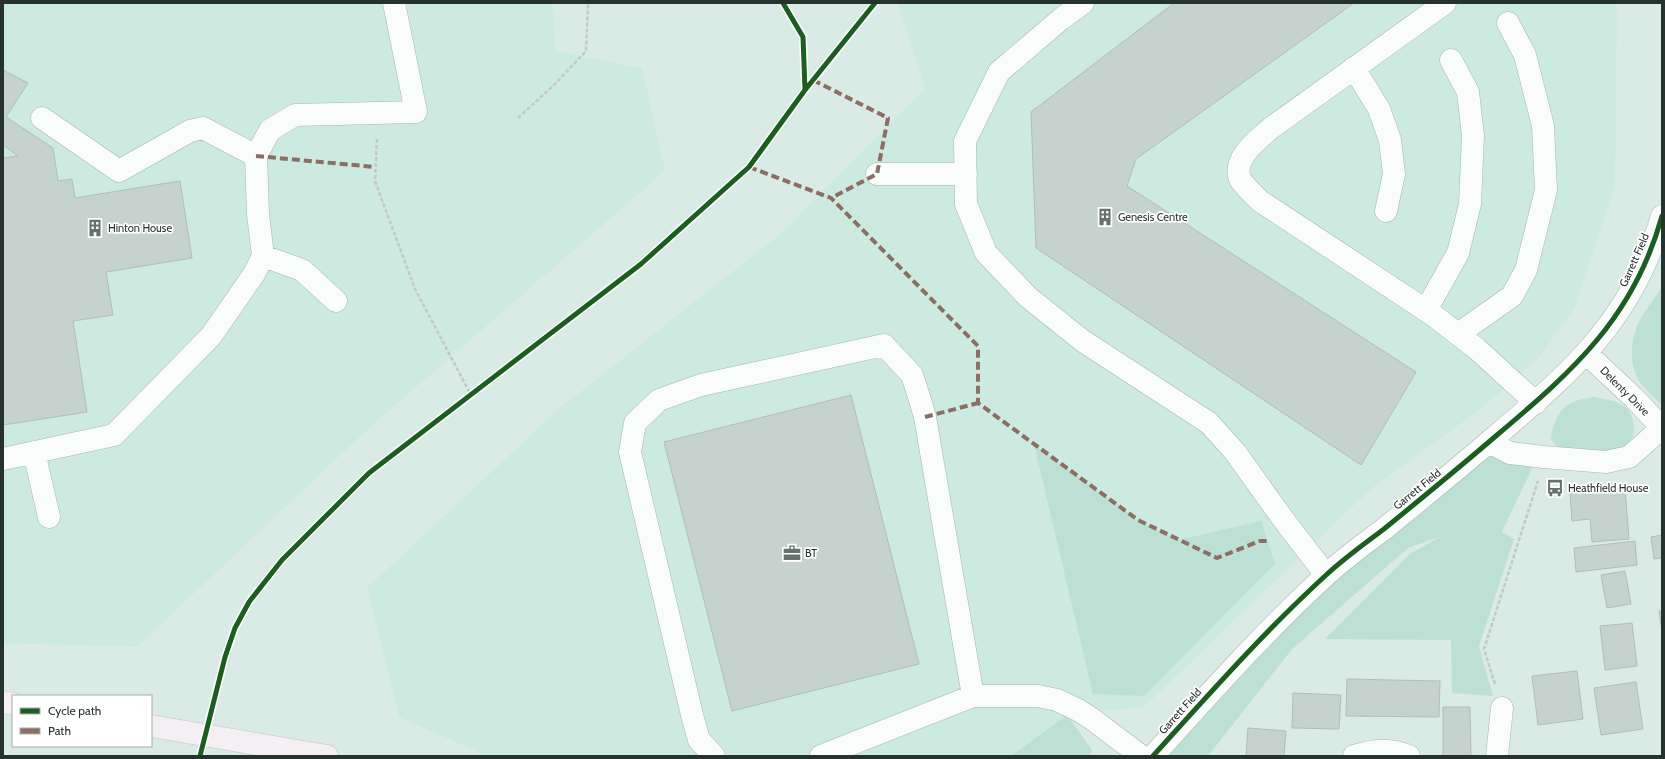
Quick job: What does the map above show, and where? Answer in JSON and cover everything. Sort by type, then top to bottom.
[{"type":"main road","points":[[152,726],[223,737],[327,756]]},
{"type":"street","points":[[3,459],[114,435],[212,336],[254,274],[263,256],[258,214],[256,156],[270,130],[295,115],[416,112],[394,3]]},
{"type":"street","points":[[1083,3],[1061,19],[999,72],[965,140],[966,204],[986,252],[1028,298],[1083,341],[1209,423],[1235,452],[1283,519],[1326,575]]},
{"type":"street","points":[[1445,3],[1271,128],[1249,148],[1239,165],[1240,180],[1260,201],[1426,310],[1458,334],[1477,349],[1536,403]]},
{"type":"street","points":[[1458,334],[1512,296],[1526,270],[1546,190],[1543,126],[1525,55],[1508,23]]},
{"type":"street","points":[[1426,310],[1458,253],[1470,204],[1473,136],[1468,92],[1451,60]]},
{"type":"street","points":[[1354,68],[1379,109],[1390,140],[1394,174],[1386,211]]},
{"type":"street","points":[[42,118],[119,171],[190,131],[203,128],[256,156]]},
{"type":"street","points":[[877,174],[966,174]]},
{"type":"street","name":"Garrett Field","points":[[1153,756],[1234,666],[1326,575],[1418,502],[1536,403],[1587,354],[1614,320],[1631,292],[1657,236],[1662,216]]},
{"type":"street","points":[[263,256],[302,270],[336,301]]},
{"type":"street","points":[[714,756],[699,740],[692,715],[630,452],[635,423],[659,400],[701,385],[884,345],[912,375],[924,417],[973,696]]},
{"type":"street","name":"Delenty Drive","points":[[1587,354],[1634,398],[1662,428]]},
{"type":"street","points":[[1489,442],[1510,453],[1606,462],[1629,457],[1662,428]]},
{"type":"street","points":[[34,452],[49,517]]},
{"type":"street","points":[[821,756],[973,696],[1038,696],[1057,700],[1092,719],[1141,756]]},
{"type":"street","points":[[1497,756],[1502,708]]},
{"type":"street","points":[[1354,756],[1368,751],[1386,750],[1409,756]]},
{"type":"path","points":[[518,118],[554,85],[586,52],[588,3]]},
{"type":"path","points":[[379,113],[375,181],[415,289],[471,395]]},
{"type":"path","points":[[465,400],[477,390]]},
{"type":"path","points":[[1502,708],[1484,649],[1539,479]]},
{"type":"shaded area","points":[[3,3],[553,3],[555,51],[642,68],[665,171],[370,427],[137,647],[3,643]]},
{"type":"shaded area","points":[[897,3],[1616,3],[1615,187],[1575,307],[1540,356],[1482,408],[1372,488],[1144,707],[1067,715],[1011,756],[488,756],[399,717],[367,588],[560,408],[783,232],[925,88]]},
{"type":"shaded area","points":[[1662,286],[1662,405],[1644,388],[1637,378],[1634,370],[1632,353],[1634,336],[1640,320]]},
{"type":"shaded area","points":[[1593,397],[1618,403],[1625,407],[1629,412],[1634,425],[1632,439],[1628,445],[1617,452],[1558,448],[1551,439],[1553,427],[1560,412],[1575,401]]},
{"type":"shaded area","points":[[1034,444],[1138,520],[1179,540],[1261,521],[1275,564],[1144,696],[1093,694]]},
{"type":"shaded area","points":[[1487,455],[1534,464],[1502,532],[1514,539],[1479,646],[1493,696],[1452,693],[1451,640],[1325,639],[1410,554],[1441,536],[1408,548],[1292,649],[1208,756],[1162,756],[1331,579]]},
{"type":"shaded area","points":[[1067,715],[1092,750],[1090,756],[1011,756]]},
{"type":"building","name":"Genesis Centre","points":[[1174,3],[1354,3],[1136,159],[1127,186],[1416,372],[1361,465],[1036,248],[1031,112]]},
{"type":"building","name":"Hinton House","points":[[3,70],[28,83],[6,117],[53,148],[58,181],[72,179],[75,198],[180,181],[192,258],[106,272],[113,315],[73,321],[87,412],[3,425],[3,158],[18,156],[3,145]]},
{"type":"building","name":"BT","points":[[851,395],[919,664],[732,711],[664,442]]},
{"type":"building","points":[[1625,489],[1629,539],[1592,542],[1590,519],[1572,521],[1570,493]]},
{"type":"building","points":[[1662,535],[1662,558],[1654,559],[1651,537]]},
{"type":"building","points":[[1635,541],[1637,565],[1576,572],[1574,548]]},
{"type":"building","points":[[1625,571],[1631,604],[1607,608],[1601,575]]},
{"type":"building","points":[[1659,611],[1662,611],[1662,632]]},
{"type":"building","points":[[1632,623],[1637,666],[1605,670],[1600,626]]},
{"type":"building","points":[[1577,671],[1583,719],[1538,725],[1532,676]]},
{"type":"building","points":[[1347,679],[1440,681],[1439,717],[1346,716]]},
{"type":"building","points":[[1636,682],[1643,729],[1601,735],[1594,688]]},
{"type":"building","points":[[1293,693],[1341,695],[1339,729],[1292,728]]},
{"type":"building","points":[[1443,707],[1470,707],[1471,756],[1443,756]]},
{"type":"building","points":[[1248,728],[1286,731],[1284,756],[1246,756]]},
{"type":"marked path","points":[[813,80],[888,118],[877,174],[831,198]]},
{"type":"marked path","points":[[256,156],[375,167]]},
{"type":"marked path","points":[[749,167],[831,198],[978,346],[978,403],[1138,520],[1217,558],[1260,541],[1269,541]]},
{"type":"marked path","points":[[925,417],[978,403]]},
{"type":"cycle path","points":[[783,3],[803,37],[805,90]]},
{"type":"cycle path","points":[[200,756],[225,657],[235,628],[249,602],[282,560],[369,473],[641,264],[749,167],[805,90],[875,3]]},
{"type":"cycle path","points":[[1153,756],[1259,641],[1302,597],[1346,558],[1384,529],[1469,459],[1551,388],[1576,364],[1618,313],[1635,284],[1650,252],[1662,216]]},
{"type":"place","name":"Genesis Centre","points":[[1105,217]]},
{"type":"place","name":"Hinton House","points":[[95,228]]},
{"type":"place","name":"Heathfield House","points":[[1555,488]]},
{"type":"place","name":"BT","points":[[792,553]]}]
